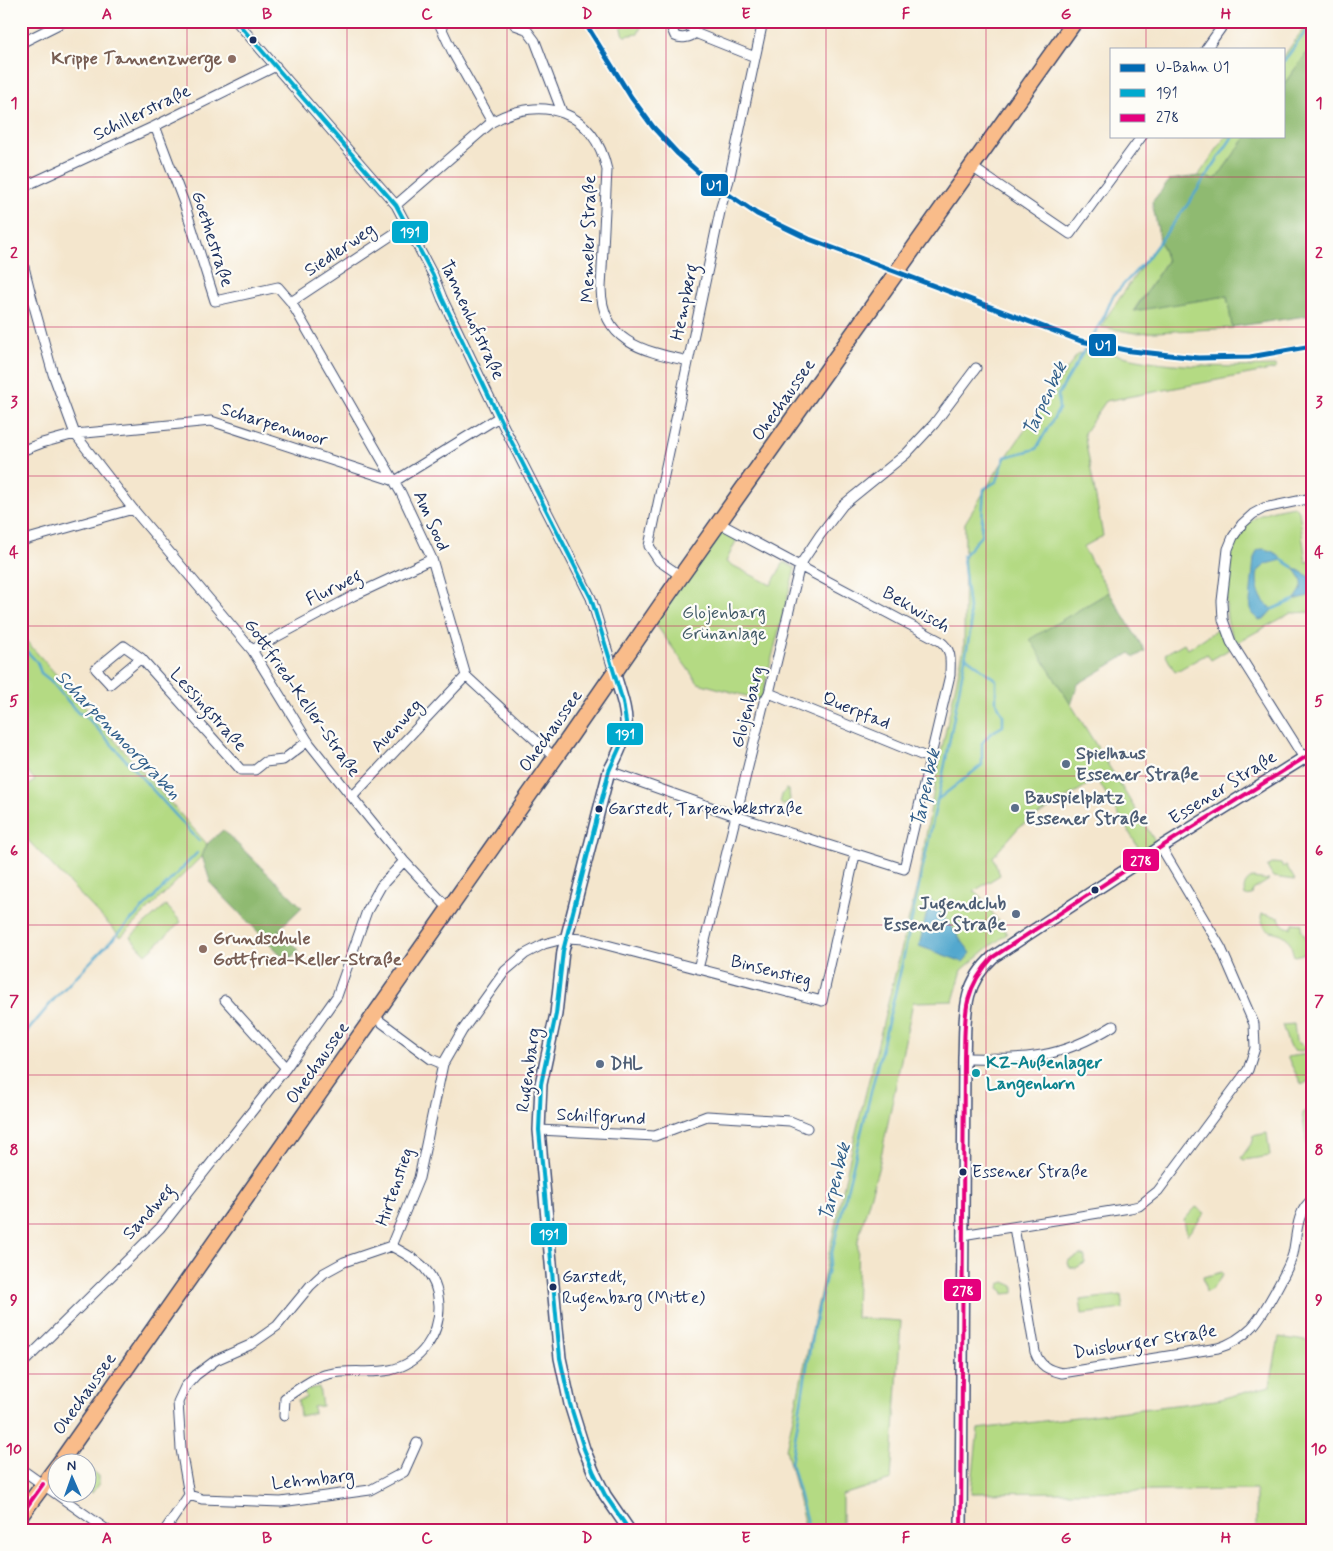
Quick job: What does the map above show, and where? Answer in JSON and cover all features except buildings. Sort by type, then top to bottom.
[{"type":"main road","name":"Ohechaussee","points":[[65,1454],[719,523],[1075,21]]},
{"type":"main road","name":"Ohechaussee","points":[[21,1515],[48,1477]]},
{"type":"street","name":"Tannenhofstraße","points":[[236,21],[396,205],[433,275],[442,298],[499,417],[590,598],[614,672]]},
{"type":"street","points":[[438,21],[453,53],[492,122]]},
{"type":"street","points":[[675,21],[672,28],[675,36],[682,38],[692,36],[695,33]]},
{"type":"street","points":[[682,21],[693,29],[695,33],[755,57]]},
{"type":"street","name":"Hempberg","points":[[682,576],[659,561],[649,546],[721,207],[730,180],[763,21]]},
{"type":"street","points":[[1207,48],[1226,21]]},
{"type":"street","points":[[21,43],[62,22]]},
{"type":"street","points":[[515,25],[526,29],[535,41],[562,112]]},
{"type":"street","name":"Schillerstraße","points":[[21,188],[155,126],[276,66]]},
{"type":"street","name":"Memeler Straße","points":[[396,205],[492,122],[522,110],[540,108],[562,112],[581,123],[592,134],[605,160],[608,179],[601,288],[601,302],[605,315],[622,339],[632,345],[688,362]]},
{"type":"street","name":"Goethestraße","points":[[155,126],[184,203],[215,301],[278,287]]},
{"type":"street","points":[[972,167],[1070,234],[1141,138]]},
{"type":"street","name":"Siedlerweg","points":[[291,302],[407,225]]},
{"type":"street","points":[[21,255],[53,374],[75,434]]},
{"type":"street","name":"Am Sood","points":[[278,287],[291,302],[395,481],[432,559],[466,676]]},
{"type":"street","points":[[21,299],[32,299]]},
{"type":"street","name":"Glojenbarg","points":[[698,969],[764,702],[769,693],[800,566],[843,504],[906,454],[934,424],[976,368]]},
{"type":"street","points":[[395,481],[499,417]]},
{"type":"street","name":"Scharpenmoor","points":[[21,451],[75,434],[211,421],[395,481]]},
{"type":"street","name":"Gottfried-Keller-Straße","points":[[75,434],[133,509],[252,650],[308,740],[352,797],[404,861],[449,909]]},
{"type":"street","points":[[1308,755],[1231,642],[1224,620],[1222,601],[1228,548],[1236,531],[1242,524],[1253,514],[1264,508],[1312,498]]},
{"type":"street","points":[[21,541],[133,509]]},
{"type":"street","name":"Bekwisch","points":[[719,523],[940,641],[947,647],[950,657],[950,675],[904,869],[855,855]]},
{"type":"street","name":"Flurweg","points":[[252,650],[353,596],[432,559]]},
{"type":"street","name":"Lessingstraße","points":[[140,658],[110,684],[96,669],[124,646],[140,658],[241,770],[255,770],[265,762],[283,760],[308,740]]},
{"type":"street","name":"Rugenbarg","points":[[614,672],[627,717],[626,730],[623,743],[609,771],[564,951],[554,1021],[541,1084],[538,1130],[560,1358],[570,1404],[584,1449],[594,1473],[605,1495],[629,1530]]},
{"type":"street","points":[[466,676],[555,758]]},
{"type":"street","name":"Auenweg","points":[[352,797],[466,676]]},
{"type":"street","name":"Querpfad","points":[[769,693],[931,760]]},
{"type":"street","name":"Essener Straße","points":[[961,1530],[964,1058],[968,993],[986,964],[1017,941],[1161,847],[1308,755]]},
{"type":"street","points":[[609,771],[736,816],[855,855]]},
{"type":"street","points":[[962,1235],[1130,1208],[1148,1200],[1163,1185],[1240,1080],[1251,1061],[1255,1048],[1254,1024],[1241,990],[1221,948],[1161,847]]},
{"type":"street","name":"Binsenstieg","points":[[567,938],[584,939],[822,1001],[855,855]]},
{"type":"street","name":"Sandweg","points":[[21,1365],[160,1228],[286,1068],[337,996],[367,911],[381,886],[404,861]]},
{"type":"street","name":"Hirtenstieg","points":[[189,1495],[181,1449],[178,1402],[185,1387],[196,1375],[216,1360],[250,1345],[277,1326],[310,1286],[324,1273],[344,1262],[391,1246],[419,1178],[443,1064],[462,1031],[505,971],[525,954],[544,944],[567,938]]},
{"type":"street","points":[[225,1000],[286,1068]]},
{"type":"street","points":[[373,1016],[431,1059],[443,1064]]},
{"type":"street","points":[[964,1058],[1045,1056],[1072,1047],[1113,1026]]},
{"type":"street","name":"Schilfgrund","points":[[538,1130],[655,1136],[707,1116],[790,1121],[806,1128]]},
{"type":"street","name":"Duisburger Straße","points":[[1014,1226],[1035,1352],[1041,1364],[1048,1369],[1062,1373],[1218,1348],[1236,1341],[1254,1326],[1287,1270],[1293,1255],[1301,1214],[1304,1207],[1310,1201]]},
{"type":"street","points":[[284,1416],[285,1398],[308,1383],[329,1373],[391,1370],[410,1361],[427,1348],[435,1333],[439,1306],[437,1288],[427,1270],[415,1258],[391,1246]]},
{"type":"street","name":"Lehmbarg","points":[[189,1495],[202,1499],[281,1502],[370,1490],[404,1472],[417,1443]]},
{"type":"street","points":[[21,1469],[107,1530]]},
{"type":"street","points":[[165,1530],[189,1495]]},
{"type":"green space","points":[[1309,21],[1312,21],[1312,46],[1286,81],[1286,53]]},
{"type":"green space","points":[[643,22],[638,34],[624,36],[621,25]]},
{"type":"green space","points":[[1312,46],[1312,315],[1232,327],[1227,296],[1134,311],[1167,261],[1160,240],[1152,202],[1170,180],[1198,176],[1216,179],[1246,138],[1286,138],[1286,81]]},
{"type":"green space","points":[[1225,138],[1246,138],[1216,179],[1198,176]]},
{"type":"green space","points":[[1160,240],[1167,261],[1134,310],[1227,296],[1233,328],[1135,333],[1101,327]]},
{"type":"green space","points":[[1093,348],[1160,363],[1230,367],[1276,366],[1276,369],[1106,401],[1084,433],[1103,536],[1083,547],[1109,592],[1031,639],[1156,843],[1141,852],[1097,779],[1019,827],[993,857],[1000,875],[974,891],[982,898],[1007,934],[962,970],[953,1001],[913,1002],[879,1166],[858,1240],[856,1318],[901,1321],[891,1480],[842,1495],[842,1530],[806,1530],[786,1449],[852,1148],[918,882],[938,766],[964,647],[965,523],[1000,466],[1077,355]]},
{"type":"green space","points":[[1294,506],[1299,511],[1306,562],[1312,561],[1312,612],[1291,613],[1236,643],[1229,628],[1226,611],[1228,571],[1233,546],[1248,523],[1271,511]]},
{"type":"green space","name":"Glojenbarg Grünanlage","points":[[720,529],[737,539],[726,562],[771,585],[784,562],[795,568],[761,700],[698,683],[654,622]]},
{"type":"green space","points":[[1109,592],[1145,651],[1135,657],[1130,653],[1078,684],[1071,705],[1030,639]]},
{"type":"green space","points":[[1218,629],[1230,649],[1211,660],[1207,654],[1175,672],[1165,654],[1184,643],[1188,649]]},
{"type":"green space","points":[[21,635],[207,844],[202,856],[121,937],[21,833],[21,793],[35,780],[21,765]]},
{"type":"green space","points":[[786,789],[789,790],[790,800],[785,805],[782,805],[780,803],[782,795]]},
{"type":"green space","points":[[223,830],[302,907],[279,929],[299,950],[287,961],[211,884],[202,856],[207,844]]},
{"type":"green space","points":[[1274,863],[1281,864],[1283,867],[1286,865],[1295,880],[1273,877],[1267,867]]},
{"type":"green space","points":[[1252,878],[1269,880],[1253,890],[1252,895],[1245,896],[1245,886],[1247,881]]},
{"type":"green space","points":[[166,905],[181,922],[146,954],[130,937]]},
{"type":"green space","points":[[1262,914],[1279,917],[1283,925],[1289,928],[1294,923],[1302,924],[1301,929],[1310,945],[1308,950],[1294,956],[1288,939],[1269,930],[1263,924]]},
{"type":"green space","points":[[1294,1024],[1296,1041],[1311,1050],[1295,1051],[1289,1046],[1282,1025]]},
{"type":"green space","points":[[1308,1054],[1312,1057],[1312,1079],[1302,1085],[1287,1057]]},
{"type":"green space","points":[[1312,1107],[1312,1151],[1308,1152],[1302,1113]]},
{"type":"green space","points":[[1267,1133],[1270,1156],[1244,1160],[1241,1158],[1253,1141],[1253,1136]]},
{"type":"green space","points":[[1196,1207],[1205,1213],[1187,1235],[1184,1220]]},
{"type":"green space","points":[[1081,1255],[1085,1257],[1085,1263],[1076,1268],[1070,1267],[1069,1260]]},
{"type":"green space","points":[[1222,1272],[1223,1275],[1212,1289],[1206,1292],[1203,1277]]},
{"type":"green space","points":[[1005,1282],[1014,1286],[1014,1293],[1004,1294],[999,1288],[1000,1284]]},
{"type":"green space","points":[[1121,1295],[1123,1309],[1082,1314],[1080,1300]]},
{"type":"green space","points":[[1279,1337],[1312,1342],[1312,1530],[1256,1530],[1256,1490],[971,1493],[978,1429],[1216,1400],[1270,1386]]},
{"type":"green space","points":[[319,1387],[322,1406],[313,1407],[314,1413],[300,1416],[298,1400],[306,1398],[304,1390]]},
{"type":"water","points":[[1261,549],[1273,552],[1282,560],[1267,564],[1258,571],[1257,582],[1260,593],[1268,606],[1273,609],[1264,619],[1259,620],[1252,614],[1250,602],[1254,558],[1257,551]]},
{"type":"water","points":[[1293,567],[1312,578],[1312,595],[1294,600],[1302,587],[1302,583]]},
{"type":"water","points":[[930,899],[971,953],[963,962],[919,946]]},
{"type":"waterway","name":"Tarpenbek","points":[[1286,58],[1312,23]]},
{"type":"waterway","name":"Tarpenbek","points":[[809,1530],[791,1463],[813,1330],[901,969],[945,764],[971,627],[963,556],[981,536],[984,489],[997,481],[1005,457],[1036,449],[1059,409],[1058,395],[1104,317],[1113,296],[1146,260],[1188,204],[1232,138]]},
{"type":"waterway","points":[[1282,560],[1293,567]]},
{"type":"waterway","points":[[1273,609],[1294,600]]},
{"type":"waterway","name":"Scharpenmoorgraben","points":[[21,645],[37,662],[41,673],[50,680],[78,713],[85,715],[199,841]]},
{"type":"waterway","points":[[937,800],[982,765],[982,743],[991,733],[1003,726],[1003,715],[996,702],[996,680],[965,656]]},
{"type":"waterway","name":"Scharpenmoorgraben","points":[[21,1039],[56,997],[197,853]]},
{"type":"metro line","name":"U1","points":[[584,21],[631,97],[653,127],[678,154],[707,180],[757,214],[809,239],[1081,341],[1131,351],[1198,358],[1250,357],[1312,346]]},
{"type":"transit line","name":"191","points":[[236,21],[396,205],[433,275],[442,298],[499,417],[591,598],[623,702],[626,722],[624,738],[609,771],[563,951],[556,1014],[541,1084],[539,1130],[560,1358],[570,1404],[584,1449],[594,1473],[605,1495],[629,1530]]},
{"type":"transit line","name":"278","points":[[961,1530],[964,1058],[965,1016],[970,992],[983,969],[993,957],[1161,847],[1312,753]]},
{"type":"transit line","name":"278","points":[[21,1515],[43,1484]]},
{"type":"place","name":"Krippe Tannenzwerge","points":[[232,59]]},
{"type":"place","name":"Spielhaus Essener Straße","points":[[1066,764]]},
{"type":"place","name":"Bauspielplatz Essener Straße","points":[[1015,808]]},
{"type":"place","name":"Garstedt, Tarpenbekstraße","points":[[599,809]]},
{"type":"place","name":"Jugendclub Essener Straße","points":[[1016,914]]},
{"type":"place","name":"Grundschule Gottfried-Keller-Straße","points":[[203,949]]},
{"type":"place","name":"DHL","points":[[600,1064]]},
{"type":"place","name":"KZ-Außenlager Langenhorn","points":[[976,1073]]},
{"type":"place","name":"Essener Straße","points":[[963,1172]]},
{"type":"place","name":"Garstedt, Rugenbarg (Mitte)","points":[[553,1287]]}]
